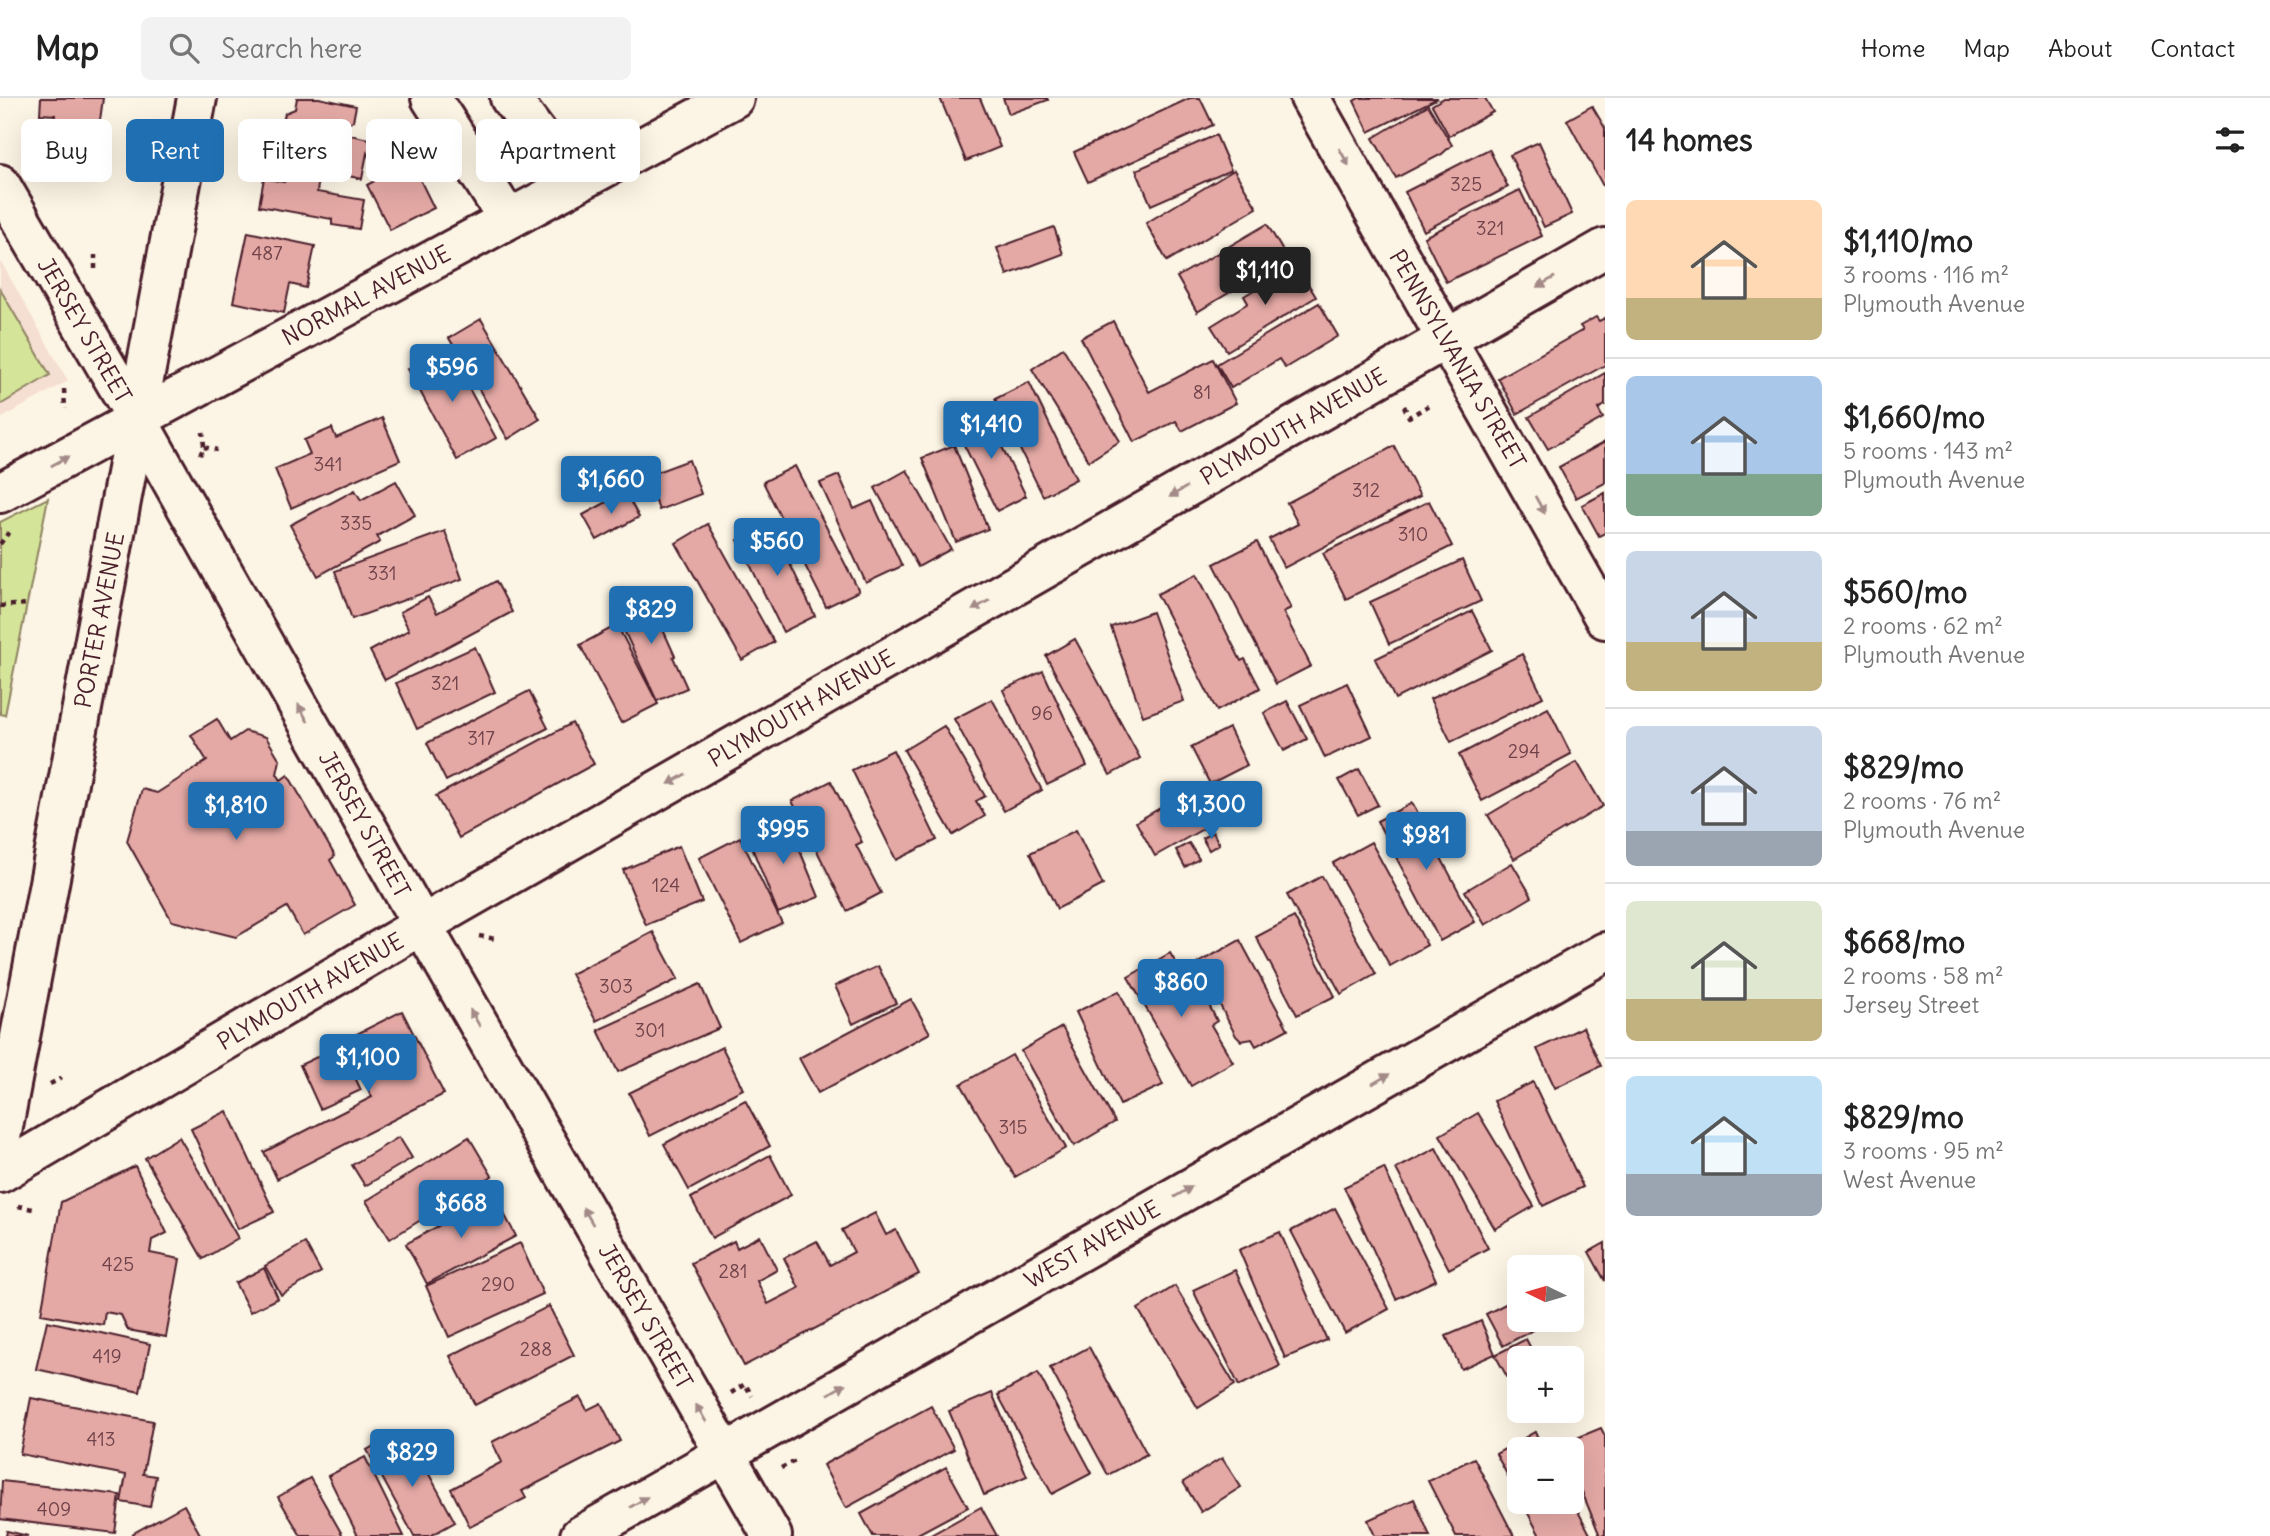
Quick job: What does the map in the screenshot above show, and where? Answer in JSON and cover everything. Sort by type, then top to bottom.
[{"type":"street","name":"PORTER AVENUE","points":[[0,1143],[197,98]]},
{"type":"street","points":[[431,98],[508,219]]},
{"type":"street","points":[[510,98],[574,183]]},
{"type":"street","name":"PENNSYLVANIA STREET","points":[[1310,98],[1605,619]]},
{"type":"street","name":"NORMAL AVENUE","points":[[0,493],[574,183],[713,103]]},
{"type":"street","name":"JERSEY STREET","points":[[0,184],[137,419],[422,925],[772,1536]]},
{"type":"street","name":"PLYMOUTH AVENUE","points":[[7,1189],[422,925],[1605,248]]},
{"type":"street","name":"WEST AVENUE","points":[[580,1536],[1605,952]]},
{"type":"path","points":[[64,388],[65,410]]},
{"type":"path","points":[[1409,417],[1428,406]]},
{"type":"path","points":[[203,432],[204,447],[217,450]]},
{"type":"path","points":[[0,606],[27,604]]},
{"type":"path","points":[[474,935],[496,939]]},
{"type":"path","points":[[7,1189],[33,1209]]},
{"type":"path","points":[[731,1393],[745,1384],[754,1399]]},
{"type":"shaded area","points":[[0,260],[68,381],[0,419]]},
{"type":"green space","points":[[0,289],[50,375],[0,405]]},
{"type":"green space","points":[[48,498],[5,715],[0,714],[0,522]]},
{"type":"building","points":[[41,98],[103,98],[100,119],[54,119],[55,115],[40,114]]},
{"type":"building","points":[[297,98],[319,98],[356,106],[352,121],[352,119],[284,119],[285,113],[295,109]]},
{"type":"building","points":[[940,98],[980,98],[1000,147],[966,161]]},
{"type":"building","points":[[1003,98],[1047,98],[1048,100],[1009,114]]},
{"type":"building","points":[[1190,98],[1200,98],[1213,125],[1088,182],[1074,152]]},
{"type":"building","points":[[1359,98],[1438,98],[1369,132],[1354,101]]},
{"type":"building","points":[[1444,98],[1485,98],[1493,112],[1449,136],[1432,105]]},
{"type":"building","points":[[1428,105],[1452,145],[1442,154],[1396,178],[1373,138]]},
{"type":"building","points":[[1592,106],[1605,128],[1603,186],[1567,120]]},
{"type":"building","points":[[352,135],[366,138],[362,179],[352,177]]},
{"type":"building","points":[[1216,135],[1231,170],[1151,205],[1136,170]]},
{"type":"building","points":[[1539,142],[1572,214],[1544,227],[1510,155]]},
{"type":"building","points":[[1489,149],[1508,187],[1424,231],[1405,192]]},
{"type":"building","points":[[1234,170],[1257,208],[1167,261],[1146,223]]},
{"type":"building","points":[[263,182],[318,182],[317,192],[364,200],[359,229],[332,225],[332,219],[259,206]]},
{"type":"building","points":[[373,182],[421,182],[434,208],[390,230],[367,185]]},
{"type":"building","points":[[1520,190],[1542,236],[1446,282],[1424,237]]},
{"type":"building","points":[[1267,224],[1287,258],[1197,312],[1177,277]]},
{"type":"building","points":[[1054,227],[1063,254],[1007,275],[997,248]]},
{"type":"building","points":[[248,232],[315,246],[306,288],[290,284],[284,313],[233,302]]},
{"type":"building","points":[[1296,264],[1316,297],[1227,351],[1211,326],[1248,303],[1244,296]]},
{"type":"building","points":[[1319,303],[1338,336],[1285,368],[1279,359],[1231,388],[1217,364]]},
{"type":"building","points":[[1596,317],[1599,321],[1605,318],[1605,365],[1517,414],[1498,378],[1583,330],[1580,326]]},
{"type":"building","points":[[481,319],[540,419],[508,439],[449,338]]},
{"type":"building","points":[[1113,321],[1149,392],[1213,359],[1236,403],[1182,431],[1176,421],[1134,442],[1081,338]]},
{"type":"building","points":[[447,348],[496,438],[457,460],[408,369]]},
{"type":"building","points":[[1063,348],[1120,441],[1089,461],[1032,369]]},
{"type":"building","points":[[1605,373],[1605,405],[1598,409],[1603,418],[1548,449],[1529,417]]},
{"type":"building","points":[[1029,382],[1076,479],[1043,496],[995,399]]},
{"type":"building","points":[[985,412],[1026,496],[997,511],[955,427]]},
{"type":"building","points":[[382,418],[400,460],[291,508],[275,469],[310,454],[304,440],[332,428],[336,438]]},
{"type":"building","points":[[1605,442],[1605,483],[1576,498],[1559,467]]},
{"type":"building","points":[[954,445],[988,529],[956,542],[922,458]]},
{"type":"building","points":[[1394,446],[1420,496],[1284,568],[1269,539],[1298,524],[1287,503]]},
{"type":"building","points":[[689,460],[701,494],[659,510],[646,476]]},
{"type":"building","points":[[795,466],[859,591],[826,607],[763,482]]},
{"type":"building","points":[[907,470],[951,549],[918,567],[875,488]]},
{"type":"building","points":[[839,475],[854,509],[872,501],[902,566],[866,583],[820,483]]},
{"type":"building","points":[[396,481],[415,515],[377,536],[380,542],[318,576],[290,525],[355,490],[361,500]]},
{"type":"building","points":[[625,492],[639,517],[597,540],[583,515]]},
{"type":"building","points":[[1605,493],[1605,533],[1599,536],[1582,505]]},
{"type":"building","points":[[1429,501],[1452,546],[1346,599],[1323,553]]},
{"type":"building","points":[[708,524],[774,642],[742,660],[676,543]]},
{"type":"building","points":[[771,524],[815,616],[783,632],[738,540]]},
{"type":"building","points":[[445,531],[462,579],[352,619],[335,571]]},
{"type":"building","points":[[1257,542],[1291,608],[1283,612],[1311,666],[1276,684],[1214,564]]},
{"type":"building","points":[[1462,560],[1481,601],[1389,644],[1370,602]]},
{"type":"building","points":[[1197,574],[1241,661],[1245,659],[1260,688],[1217,711],[1157,594]]},
{"type":"building","points":[[496,581],[512,612],[385,680],[370,651],[409,630],[400,612],[428,597],[437,613]]},
{"type":"building","points":[[646,592],[687,688],[657,701],[613,607]]},
{"type":"building","points":[[1472,611],[1492,650],[1395,699],[1375,659]]},
{"type":"building","points":[[1152,612],[1184,701],[1143,716],[1111,627]]},
{"type":"building","points":[[617,625],[658,704],[621,723],[580,645]]},
{"type":"building","points":[[1075,639],[1140,758],[1110,775],[1046,656]]},
{"type":"building","points":[[475,647],[495,692],[417,729],[396,683]]},
{"type":"building","points":[[1522,654],[1543,697],[1451,742],[1430,699]]},
{"type":"building","points":[[1043,671],[1087,766],[1047,785],[1003,690]]},
{"type":"building","points":[[1347,683],[1372,736],[1325,758],[1300,705]]},
{"type":"building","points":[[529,691],[548,728],[446,781],[427,743]]},
{"type":"building","points":[[992,699],[1042,790],[1004,811],[954,719]]},
{"type":"building","points":[[1287,701],[1307,739],[1284,751],[1264,713]]},
{"type":"building","points":[[1548,708],[1571,754],[1482,801],[1459,755]]},
{"type":"building","points":[[217,719],[230,741],[245,731],[266,737],[280,760],[277,774],[281,780],[288,775],[335,856],[330,860],[355,905],[303,935],[287,907],[236,937],[172,921],[127,841],[142,789],[157,793],[207,761],[191,735]]},
{"type":"building","points":[[572,723],[594,764],[459,838],[436,796]]},
{"type":"building","points":[[944,726],[985,796],[976,801],[985,816],[953,835],[904,750]]},
{"type":"building","points":[[1229,728],[1247,765],[1210,784],[1191,747]]},
{"type":"building","points":[[893,750],[937,840],[896,860],[852,770]]},
{"type":"building","points":[[1577,762],[1603,806],[1514,859],[1488,815]]},
{"type":"building","points":[[1359,769],[1378,805],[1358,815],[1339,780]]},
{"type":"building","points":[[831,781],[862,842],[856,845],[881,893],[847,911],[792,801]]},
{"type":"building","points":[[1190,791],[1210,825],[1155,856],[1136,822]]},
{"type":"building","points":[[1412,803],[1475,922],[1440,941],[1377,821]]},
{"type":"building","points":[[787,819],[819,897],[778,913],[747,835]]},
{"type":"building","points":[[1076,830],[1103,885],[1057,909],[1030,853]]},
{"type":"building","points":[[1213,832],[1219,844],[1209,850],[1202,838]]},
{"type":"building","points":[[740,837],[782,923],[741,943],[699,858]]},
{"type":"building","points":[[1371,842],[1427,945],[1390,966],[1333,863]]},
{"type":"building","points":[[1189,843],[1199,859],[1185,867],[1176,850]]},
{"type":"building","points":[[679,846],[702,902],[646,925],[623,870]]},
{"type":"building","points":[[1512,863],[1532,897],[1485,925],[1465,891]]},
{"type":"building","points":[[1322,876],[1376,974],[1341,994],[1287,895]]},
{"type":"building","points":[[1294,917],[1335,996],[1297,1015],[1256,937]]},
{"type":"building","points":[[653,932],[678,979],[596,1021],[571,974]]},
{"type":"building","points":[[1240,940],[1288,1029],[1256,1046],[1252,1039],[1241,1041],[1236,1036],[1198,963]]},
{"type":"building","points":[[1170,953],[1198,1001],[1205,997],[1217,1021],[1211,1025],[1233,1062],[1191,1086],[1128,977]]},
{"type":"building","points":[[878,966],[896,1003],[853,1024],[835,986]]},
{"type":"building","points":[[700,984],[720,1028],[618,1072],[598,1030]]},
{"type":"building","points":[[1119,991],[1163,1085],[1120,1105],[1076,1012]]},
{"type":"building","points":[[911,999],[930,1033],[818,1093],[799,1058]]},
{"type":"building","points":[[402,1011],[444,1094],[277,1179],[264,1152],[372,1097],[343,1041]]},
{"type":"building","points":[[1062,1027],[1115,1122],[1074,1146],[1021,1051]]},
{"type":"building","points":[[1583,1027],[1601,1066],[1555,1088],[1537,1049]]},
{"type":"building","points":[[340,1046],[361,1090],[320,1109],[300,1065]]},
{"type":"building","points":[[722,1047],[743,1089],[650,1136],[629,1093]]},
{"type":"building","points":[[1012,1055],[1066,1148],[1015,1177],[961,1084]]},
{"type":"building","points":[[1533,1082],[1583,1187],[1543,1206],[1494,1101]]},
{"type":"building","points":[[745,1100],[770,1146],[689,1190],[664,1144]]},
{"type":"building","points":[[227,1111],[274,1212],[238,1229],[191,1129]]},
{"type":"building","points":[[1478,1113],[1534,1206],[1495,1229],[1440,1135]]},
{"type":"building","points":[[179,1137],[238,1238],[203,1259],[145,1158]]},
{"type":"building","points":[[399,1137],[412,1158],[365,1186],[352,1165]]},
{"type":"building","points":[[469,1137],[492,1176],[390,1239],[366,1201]]},
{"type":"building","points":[[1436,1148],[1488,1248],[1449,1269],[1396,1169]]},
{"type":"building","points":[[770,1155],[791,1195],[712,1238],[691,1198]]},
{"type":"building","points":[[135,1166],[167,1233],[152,1240],[150,1253],[180,1259],[166,1337],[128,1330],[121,1315],[105,1312],[103,1325],[41,1314],[61,1202]]},
{"type":"building","points":[[1384,1168],[1436,1280],[1396,1299],[1344,1187]]},
{"type":"building","points":[[494,1195],[516,1236],[427,1284],[406,1244]]},
{"type":"building","points":[[1335,1208],[1389,1309],[1345,1333],[1291,1231]]},
{"type":"building","points":[[875,1213],[886,1235],[896,1230],[919,1274],[744,1366],[691,1263],[734,1241],[737,1248],[760,1236],[777,1270],[757,1281],[768,1304],[799,1288],[784,1258],[817,1241],[830,1265],[854,1252],[842,1230]]},
{"type":"building","points":[[1280,1232],[1327,1340],[1285,1358],[1239,1250]]},
{"type":"building","points":[[305,1243],[321,1272],[281,1295],[265,1266]]},
{"type":"building","points":[[520,1243],[543,1294],[449,1337],[426,1286]]},
{"type":"building","points":[[1605,1243],[1605,1281],[1589,1252]]},
{"type":"building","points":[[264,1268],[278,1298],[250,1312],[235,1283]]},
{"type":"building","points":[[1235,1270],[1280,1366],[1239,1386],[1193,1290]]},
{"type":"building","points":[[1175,1286],[1235,1385],[1198,1408],[1138,1309]]},
{"type":"building","points":[[1507,1303],[1507,1332],[1529,1332],[1503,1346],[1486,1314]]},
{"type":"building","points":[[549,1306],[574,1355],[475,1405],[450,1356]]},
{"type":"building","points":[[47,1321],[150,1344],[140,1392],[36,1369]]},
{"type":"building","points":[[1481,1321],[1495,1354],[1461,1369],[1446,1336]]},
{"type":"building","points":[[1526,1339],[1530,1346],[1512,1346]]},
{"type":"building","points":[[1089,1347],[1147,1454],[1108,1475],[1050,1368]]},
{"type":"building","points":[[1507,1349],[1507,1377],[1495,1355]]},
{"type":"building","points":[[1038,1373],[1092,1473],[1052,1494],[998,1395]]},
{"type":"building","points":[[992,1393],[1027,1476],[984,1495],[949,1411]]},
{"type":"building","points":[[580,1397],[587,1410],[601,1403],[620,1441],[522,1491],[526,1498],[470,1527],[451,1489],[502,1462],[492,1442]]},
{"type":"building","points":[[31,1398],[153,1421],[143,1474],[156,1476],[150,1507],[121,1502],[126,1475],[20,1454]]},
{"type":"building","points":[[931,1406],[954,1449],[846,1508],[823,1465]]},
{"type":"building","points":[[1601,1428],[1605,1436],[1605,1535],[1600,1536],[1584,1497],[1584,1437],[1579,1437]]},
{"type":"building","points":[[392,1436],[404,1459],[417,1452],[455,1522],[430,1536],[414,1536],[367,1450]]},
{"type":"building","points":[[1507,1448],[1507,1475],[1496,1454]]},
{"type":"building","points":[[365,1457],[404,1536],[358,1536],[328,1476]]},
{"type":"building","points":[[1222,1458],[1241,1487],[1201,1512],[1183,1482]]},
{"type":"building","points":[[1474,1458],[1514,1536],[1456,1536],[1428,1481]]},
{"type":"building","points":[[946,1467],[968,1507],[914,1536],[873,1536],[861,1514]]},
{"type":"building","points":[[310,1478],[343,1536],[301,1536],[278,1497]]},
{"type":"building","points":[[2,1481],[120,1495],[115,1533],[0,1519]]},
{"type":"building","points":[[1414,1499],[1430,1536],[1375,1536],[1368,1520]]},
{"type":"building","points":[[184,1505],[201,1536],[133,1536],[132,1534]]},
{"type":"building","points":[[981,1507],[997,1536],[929,1536]]},
{"type":"building","points":[[1528,1514],[1579,1514],[1591,1536],[1540,1536]]},
{"type":"building","points":[[7,1531],[28,1536],[6,1536]]}]
